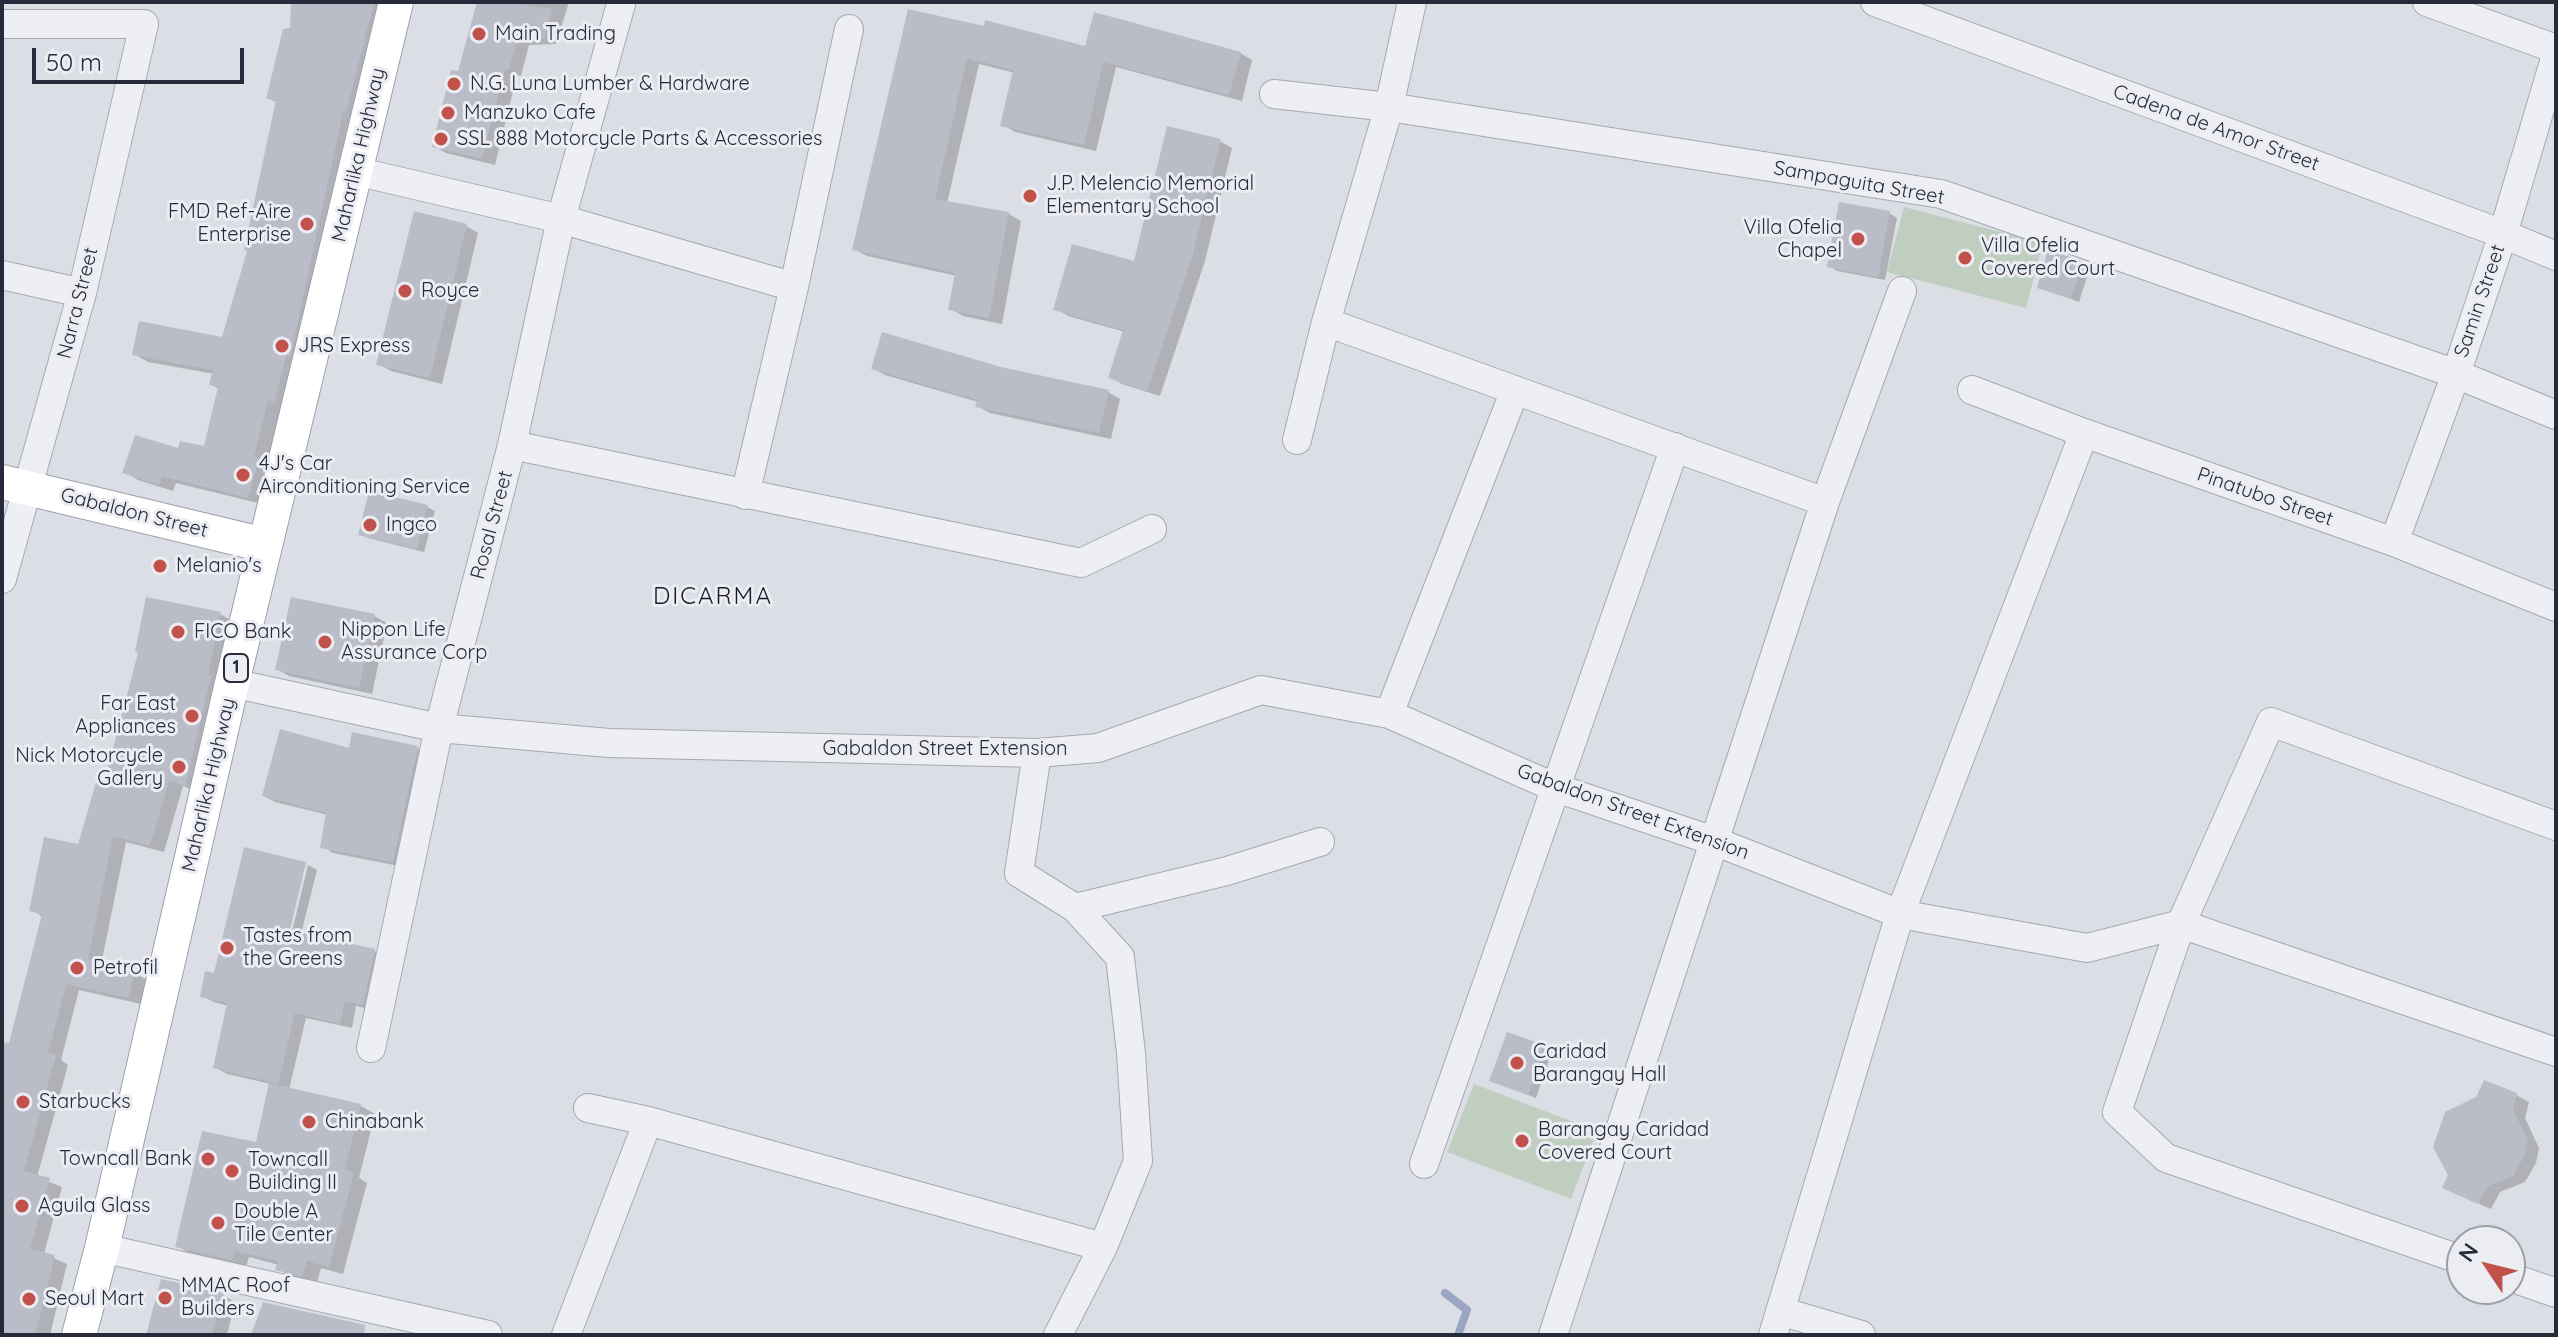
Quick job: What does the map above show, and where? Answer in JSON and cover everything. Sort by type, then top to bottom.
[{"type":"main road","name":"Maharlika Highway","points":[[79,1335],[396,2]]},
{"type":"main road","name":"Gabaldon Street","points":[[15,485],[265,545]]},
{"type":"street","points":[[1297,440],[1326,322],[1389,107],[1412,2]]},
{"type":"street","name":"Cadena de Amor Street","points":[[1875,2],[2556,256]]},
{"type":"street","points":[[2427,2],[2556,49]]},
{"type":"street","name":"Rosal Street","points":[[371,1048],[439,728],[512,445],[561,219],[621,4]]},
{"type":"street","name":"Narra Street","points":[[2,24],[144,24],[82,293],[15,485],[2,579]]},
{"type":"street","points":[[745,495],[794,287],[849,29]]},
{"type":"street","name":"Samin Street","points":[[2394,542],[2503,234],[2556,55]]},
{"type":"street","name":"Sampaguita Street","points":[[1274,94],[1389,107],[1941,194],[2456,374],[2556,415]]},
{"type":"street","points":[[355,171],[561,219],[794,287]]},
{"type":"street","points":[[2,275],[82,293]]},
{"type":"street","points":[[1553,1335],[1825,502],[1902,291]]},
{"type":"street","points":[[1326,322],[1825,502]]},
{"type":"street","points":[[1389,714],[1515,390]]},
{"type":"street","name":"Pinatubo Street","points":[[1972,390],[2084,433],[2394,542],[2556,607]]},
{"type":"street","points":[[1861,1335],[1776,1323],[1900,914],[2084,433]]},
{"type":"street","points":[[512,445],[1081,563],[1152,529]]},
{"type":"street","points":[[1424,1164],[1675,447]]},
{"type":"street","name":"Gabaldon Street Extension","points":[[232,683],[439,728],[609,743],[1037,753],[1098,748],[1261,690],[1389,714],[1556,788],[1714,841],[1900,914],[2087,948],[2181,924]]},
{"type":"street","points":[[2446,1254],[2166,1158],[2117,1112],[2181,924],[2271,722],[2556,826]]},
{"type":"street","points":[[1037,753],[1019,873],[1075,908],[1120,957],[1131,1053],[1138,1161],[1103,1247],[1058,1335]]},
{"type":"street","points":[[1075,908],[1227,871],[1320,842]]},
{"type":"street","points":[[2181,924],[2556,1052]]},
{"type":"street","points":[[588,1108],[648,1121],[1103,1247]]},
{"type":"street","points":[[566,1335],[648,1121]]},
{"type":"street","points":[[102,1248],[488,1335]]},
{"type":"street","points":[[2526,1283],[2556,1293]]},
{"type":"green space","name":"Villa Ofelia Covered Court","points":[[1904,207],[2043,243],[2026,308],[1887,272]]},
{"type":"green space","name":"Barangay Caridad Covered Court","points":[[1474,1084],[1597,1131],[1571,1199],[1447,1152]]},
{"type":"building","points":[[291,2],[374,2],[346,113],[343,112],[290,357],[286,356],[274,402],[268,400],[254,457],[259,458],[248,498],[162,476],[159,485],[122,473],[135,435],[178,448],[180,441],[204,446],[218,387],[209,385],[213,370],[132,355],[139,321],[222,337],[247,251],[244,250],[276,100],[266,99],[283,29],[290,28]]},
{"type":"building","points":[[477,2],[505,2],[552,9],[544,38],[517,39],[509,70],[505,69],[482,159],[432,147],[451,70],[458,71]]},
{"type":"building","points":[[908,9],[984,26],[985,20],[1085,46],[1094,12],[1241,52],[1229,95],[1103,62],[1084,145],[1000,126],[1013,70],[967,58],[935,199],[1009,212],[989,318],[948,310],[955,273],[852,250]]},
{"type":"building","points":[[1167,126],[1221,139],[1193,254],[1147,391],[1108,378],[1123,330],[1053,310],[1072,244],[1134,261]]},
{"type":"building","name":"Villa Ofelia Chapel","points":[[1839,202],[1890,211],[1878,277],[1827,267]]},
{"type":"building","points":[[414,211],[467,224],[430,378],[376,365]]},
{"type":"building","points":[[2048,249],[2083,262],[2071,299],[2037,288]]},
{"type":"building","points":[[882,332],[1001,367],[1109,390],[1099,433],[975,407],[977,400],[871,369]]},
{"type":"building","points":[[369,491],[428,505],[417,549],[358,535]]},
{"type":"building","points":[[146,597],[221,612],[208,675],[211,676],[185,786],[169,781],[150,846],[113,836],[88,959],[135,971],[128,998],[66,984],[48,1053],[56,1055],[24,1171],[50,1178],[30,1249],[55,1255],[35,1335],[2,1335],[2,1042],[9,1043],[42,914],[29,911],[44,837],[78,844],[100,769],[107,771],[138,653],[135,652]]},
{"type":"building","name":"Nippon Life Assurance Corp","points":[[291,597],[375,614],[359,688],[275,670]]},
{"type":"building","points":[[280,729],[349,748],[352,732],[418,746],[393,862],[320,848],[326,813],[262,796]]},
{"type":"building","points":[[244,847],[306,862],[290,930],[375,949],[363,1005],[345,1001],[340,1024],[295,1013],[278,1084],[213,1068],[227,1003],[200,997],[205,971],[214,973]]},
{"type":"building","name":"Caridad Barangay Hall","points":[[1507,1032],[1545,1045],[1528,1095],[1489,1081]]},
{"type":"building","points":[[2484,1080],[2517,1093],[2513,1110],[2528,1140],[2524,1156],[2513,1176],[2488,1186],[2478,1204],[2442,1188],[2448,1175],[2433,1147],[2445,1112],[2476,1097]]},
{"type":"building","points":[[269,1083],[361,1104],[345,1170],[354,1173],[329,1267],[307,1261],[302,1276],[275,1270],[278,1261],[234,1251],[232,1260],[175,1247],[202,1131],[256,1142]]},
{"type":"building","points":[[161,1279],[223,1293],[212,1335],[146,1335]]},
{"type":"building","points":[[263,1302],[365,1325],[364,1335],[251,1335]]},
{"type":"waterway","points":[[1445,1293],[1467,1310],[1458,1335]]},
{"type":"place","name":"Main Trading","points":[[479,34]]},
{"type":"place","name":"N.G. Luna Lumber & Hardware","points":[[454,84]]},
{"type":"place","name":"Manzuko Cafe","points":[[448,113]]},
{"type":"place","name":"SSL 888 Motorcycle Parts & Accessories","points":[[441,139]]},
{"type":"place","name":"J.P. Melencio Memorial Elementary School","points":[[1030,196]]},
{"type":"place","name":"FMD Ref-Aire Enterprise","points":[[307,224]]},
{"type":"place","name":"Villa Ofelia Chapel","points":[[1858,239]]},
{"type":"place","name":"Villa Ofelia Covered Court","points":[[1965,258]]},
{"type":"place","name":"Royce","points":[[405,291]]},
{"type":"place","name":"JRS Express","points":[[282,346]]},
{"type":"place","name":"4J's Car Airconditioning Service","points":[[243,475]]},
{"type":"place","name":"Ingco","points":[[370,525]]},
{"type":"place","name":"Melanio's","points":[[160,566]]},
{"type":"place","name":"FICO Bank","points":[[178,632]]},
{"type":"place","name":"Nippon Life Assurance Corp","points":[[325,642]]},
{"type":"place","name":"Far East Appliances","points":[[192,716]]},
{"type":"place","name":"Nick Motorcycle Gallery","points":[[179,767]]},
{"type":"place","name":"Tastes from the Greens","points":[[227,948]]},
{"type":"place","name":"Petrofil","points":[[77,968]]},
{"type":"place","name":"Caridad Barangay Hall","points":[[1517,1063]]},
{"type":"place","name":"Starbucks","points":[[23,1102]]},
{"type":"place","name":"Chinabank","points":[[309,1122]]},
{"type":"place","name":"Barangay Caridad Covered Court","points":[[1522,1141]]},
{"type":"place","name":"Towncall Bank","points":[[208,1159]]},
{"type":"place","name":"Towncall Building II","points":[[232,1171]]},
{"type":"place","name":"Aguila Glass","points":[[22,1206]]},
{"type":"place","name":"Double A Tile Center","points":[[218,1223]]},
{"type":"place","name":"MMAC Roof Builders","points":[[165,1298]]},
{"type":"place","name":"Seoul Mart","points":[[29,1299]]},
{"type":"district","name":"DICARMA","points":[[713,597]]}]
